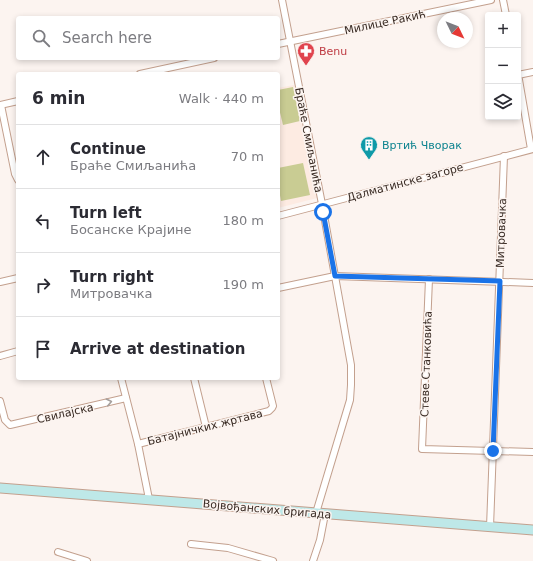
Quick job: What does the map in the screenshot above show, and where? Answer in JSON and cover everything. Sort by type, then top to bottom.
[{"type":"street","name":"Браће Смиљанића","points":[[282,0],[322,204],[351,365],[352,385],[347,412],[320,513],[320,540],[314,561]]},
{"type":"street","name":"Милице Ракић","points":[[280,44],[491,0]]},
{"type":"street","points":[[503,0],[505,12]]},
{"type":"street","points":[[149,72],[205,60]]},
{"type":"street","points":[[521,74],[533,72]]},
{"type":"street","points":[[520,84],[532,149]]},
{"type":"street","points":[[16,101],[1,105],[16,176]]},
{"type":"street","name":"Далматинске загоре","points":[[280,215],[532,149]]},
{"type":"street","name":"Митровачка","points":[[490,526],[504,156]]},
{"type":"street","points":[[280,288],[335,276],[533,283]]},
{"type":"street","points":[[0,282],[16,278]]},
{"type":"street","name":"Стеве Станковића","points":[[429,279],[422,449],[493,451]]},
{"type":"street","points":[[0,356],[16,352]]},
{"type":"street","points":[[122,380],[138,444],[149,499]]},
{"type":"street","points":[[194,380],[206,427]]},
{"type":"street","name":"Батајничких жртава","points":[[138,444],[267,412],[272,408],[272,402],[266,380]]},
{"type":"street","name":"Свилајска","points":[[0,401],[5,420],[8,424],[14,424],[126,398]]},
{"type":"street","points":[[493,451],[533,452]]},
{"type":"street","name":"Војвођанских бригада","points":[[0,488],[533,530]]},
{"type":"street","points":[[191,544],[228,548],[273,561]]},
{"type":"street","points":[[58,552],[87,561]]},
{"type":"shaded area","points":[[294,85],[317,198],[280,207],[280,88]]},
{"type":"green space","points":[[293,87],[300,121],[283,125],[280,112],[280,90]]},
{"type":"green space","points":[[303,163],[310,195],[281,201],[280,168]]},
{"type":"place","name":"Benu","points":[[306,66]]},
{"type":"place","name":"Вртић Чворак","points":[[369,160]]},
{"type":"route","points":[[323,212],[335,276],[500,281],[493,451]]}]
